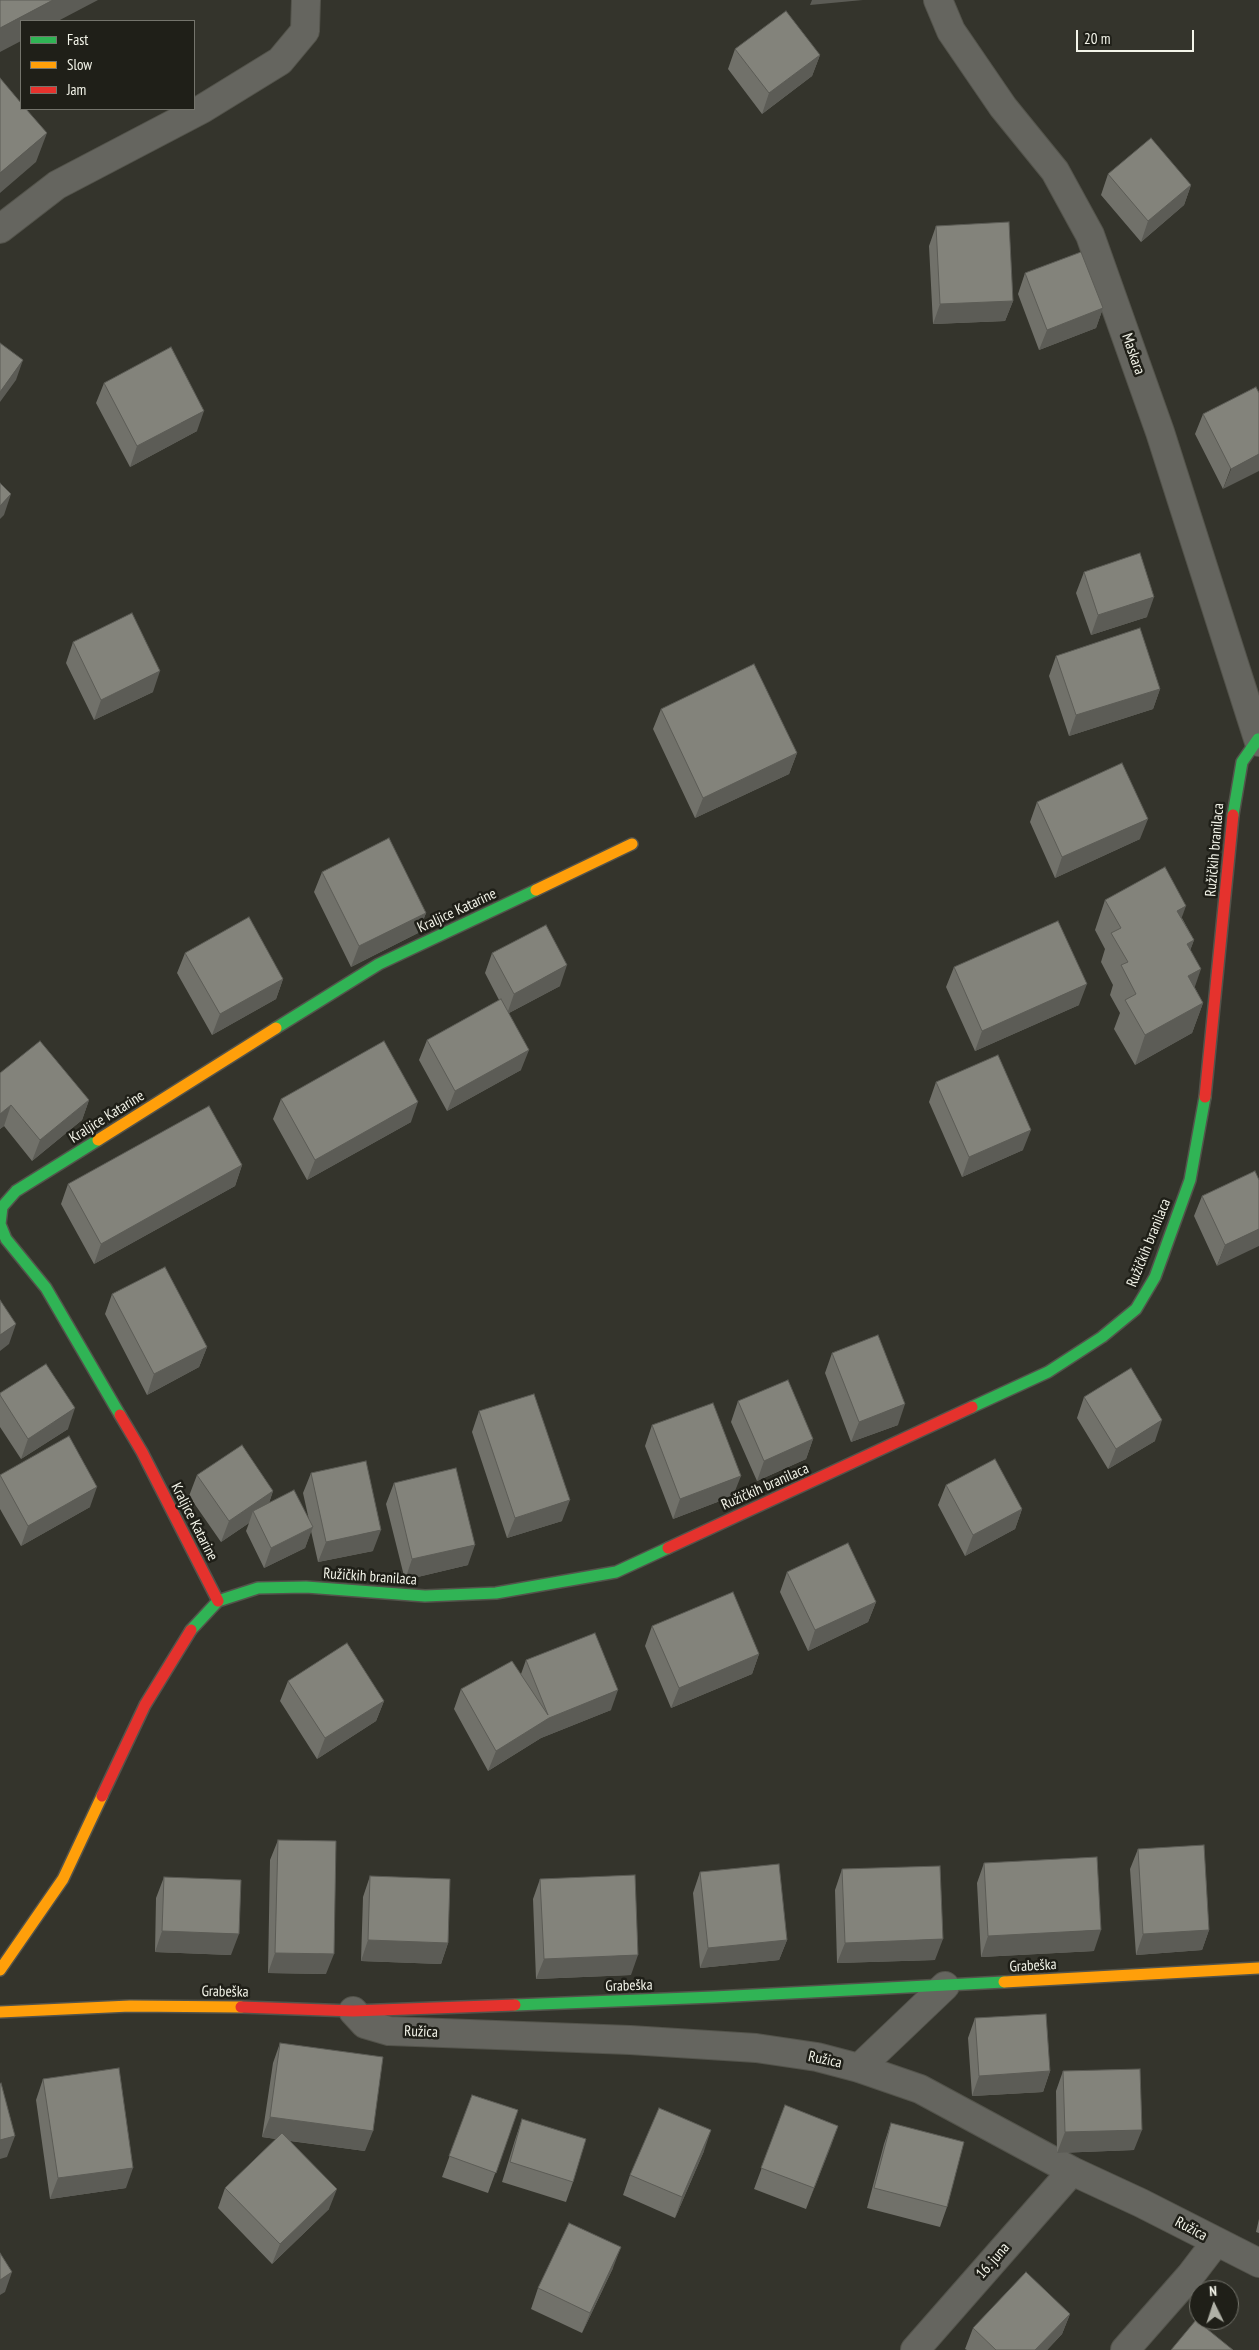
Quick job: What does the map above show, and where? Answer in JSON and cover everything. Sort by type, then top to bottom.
[{"type":"street","points":[[0,229],[57,185],[202,109],[280,61],[305,31],[306,0]]},
{"type":"street","name":"Maskara","points":[[938,0],[951,31],[1003,107],[1054,171],[1090,235],[1125,330],[1193,529],[1258,740]]},
{"type":"street","name":"Ružičkih branilaca","points":[[0,1970],[63,1879],[145,1706],[192,1629],[218,1601],[258,1588],[287,1587],[425,1596],[496,1593],[616,1572],[1048,1372],[1102,1337],[1136,1309],[1154,1276],[1190,1180],[1206,1093],[1234,804],[1242,762],[1258,740]]},
{"type":"street","name":"Kraljice Katarine","points":[[218,1601],[142,1452],[46,1288],[6,1239],[0,1224],[2,1207],[16,1191],[380,964],[632,844]]},
{"type":"street","name":"Grabeška","points":[[0,2012],[130,2006],[229,2006],[352,2011],[945,1986],[1259,1968]]},
{"type":"street","points":[[859,2068],[945,1986]]},
{"type":"street","name":"Ružica","points":[[352,2011],[365,2024],[389,2031],[630,2040],[756,2048],[817,2057],[859,2068],[920,2089],[1072,2171],[1141,2203],[1259,2263]]},
{"type":"street","name":"16. juna","points":[[915,2350],[1072,2171]]},
{"type":"street","points":[[1125,2350],[1190,2276],[1216,2242]]},
{"type":"building","points":[[0,0],[53,0],[0,28]]},
{"type":"building","points":[[786,11],[820,55],[769,93],[735,49]]},
{"type":"building","points":[[0,78],[20,102],[20,110],[27,110],[47,133],[0,173]]},
{"type":"building","points":[[1151,138],[1191,185],[1148,221],[1108,174]]},
{"type":"building","points":[[1009,222],[1013,301],[940,304],[936,226]]},
{"type":"building","points":[[1081,252],[1103,308],[1047,330],[1025,273]]},
{"type":"building","points":[[0,343],[23,360],[0,392]]},
{"type":"building","points":[[171,347],[204,411],[137,446],[104,383]]},
{"type":"building","points":[[1256,387],[1259,393],[1259,454],[1231,469],[1203,414]]},
{"type":"building","points":[[0,483],[11,494],[0,506]]},
{"type":"building","points":[[1140,553],[1154,597],[1098,615],[1084,572]]},
{"type":"building","points":[[132,613],[160,671],[101,700],[73,642]]},
{"type":"building","points":[[1140,628],[1160,689],[1076,715],[1056,656]]},
{"type":"building","points":[[754,664],[797,753],[703,798],[661,709]]},
{"type":"building","points":[[1122,763],[1148,819],[1062,857],[1037,802]]},
{"type":"building","points":[[389,838],[426,913],[359,946],[322,872]]},
{"type":"building","points":[[1165,867],[1186,906],[1177,911],[1194,940],[1187,944],[1201,969],[1188,976],[1203,1003],[1145,1035],[1125,1000],[1136,994],[1121,965],[1128,962],[1111,933],[1121,928],[1105,900]]},
{"type":"building","points":[[249,917],[283,979],[220,1014],[185,953]]},
{"type":"building","points":[[1058,921],[1087,984],[982,1031],[954,967]]},
{"type":"building","points":[[546,925],[567,965],[514,994],[492,953]]},
{"type":"building","points":[[501,999],[529,1050],[455,1091],[427,1040]]},
{"type":"building","points":[[40,1041],[89,1100],[40,1140],[11,1105],[0,1114],[0,1073]]},
{"type":"building","points":[[384,1041],[418,1102],[315,1160],[281,1099]]},
{"type":"building","points":[[998,1055],[1031,1130],[969,1157],[936,1082]]},
{"type":"building","points":[[209,1106],[242,1165],[101,1244],[68,1184]]},
{"type":"building","points":[[1255,1171],[1259,1180],[1259,1229],[1225,1245],[1202,1196]]},
{"type":"building","points":[[165,1267],[207,1347],[154,1374],[112,1294]]},
{"type":"building","points":[[0,1300],[16,1324],[0,1335]]},
{"type":"building","points":[[878,1335],[905,1404],[859,1422],[832,1353]]},
{"type":"building","points":[[46,1364],[75,1408],[28,1439],[0,1393]]},
{"type":"building","points":[[1131,1368],[1162,1420],[1116,1449],[1084,1397]]},
{"type":"building","points":[[788,1380],[813,1439],[764,1461],[738,1401]]},
{"type":"building","points":[[534,1394],[570,1500],[515,1518],[479,1411]]},
{"type":"building","points":[[713,1403],[741,1476],[680,1499],[652,1425]]},
{"type":"building","points":[[69,1436],[97,1487],[28,1526],[0,1475]]},
{"type":"building","points":[[242,1445],[273,1491],[229,1521],[197,1475]]},
{"type":"building","points":[[995,1459],[1022,1509],[973,1535],[946,1485]]},
{"type":"building","points":[[366,1461],[381,1530],[326,1542],[311,1473]]},
{"type":"building","points":[[456,1468],[475,1545],[412,1559],[394,1483]]},
{"type":"building","points":[[294,1490],[313,1527],[271,1548],[253,1511]]},
{"type":"building","points":[[848,1543],[876,1602],[815,1630],[787,1572]]},
{"type":"building","points":[[733,1592],[759,1654],[679,1688],[652,1626]]},
{"type":"building","points":[[595,1633],[618,1690],[549,1718],[496,1751],[461,1689],[512,1661],[548,1715],[526,1660]]},
{"type":"building","points":[[347,1643],[384,1701],[325,1738],[288,1681]]},
{"type":"building","points":[[278,1840],[336,1841],[334,1954],[275,1953]]},
{"type":"building","points":[[1204,1845],[1209,1930],[1143,1934],[1138,1849]]},
{"type":"building","points":[[1097,1857],[1101,1930],[988,1936],[984,1863]]},
{"type":"building","points":[[779,1864],[787,1940],[708,1948],[700,1872]]},
{"type":"building","points":[[940,1866],[943,1939],[845,1943],[842,1869]]},
{"type":"building","points":[[635,1875],[638,1955],[544,1959],[540,1879]]},
{"type":"building","points":[[370,1876],[450,1879],[448,1943],[368,1940]]},
{"type":"building","points":[[164,1877],[241,1880],[239,1934],[162,1931]]},
{"type":"building","points":[[1046,2014],[1050,2071],[979,2076],[975,2018]]},
{"type":"building","points":[[280,2043],[383,2057],[373,2131],[270,2117]]},
{"type":"building","points":[[119,2068],[133,2168],[58,2178],[43,2079]]},
{"type":"building","points":[[1140,2069],[1142,2130],[1065,2132],[1063,2071]]},
{"type":"building","points":[[0,2084],[15,2136],[0,2140]]},
{"type":"building","points":[[472,2095],[518,2110],[496,2173],[449,2156]]},
{"type":"building","points":[[785,2105],[838,2126],[814,2188],[761,2168]]},
{"type":"building","points":[[659,2108],[711,2130],[682,2197],[630,2175]]},
{"type":"building","points":[[522,2119],[586,2139],[573,2182],[510,2162]]},
{"type":"building","points":[[891,2123],[964,2142],[947,2207],[874,2188]]},
{"type":"building","points":[[282,2133],[337,2189],[280,2244],[225,2188]]},
{"type":"building","points":[[569,2223],[621,2247],[590,2313],[538,2288]]},
{"type":"building","points":[[0,2253],[12,2272],[0,2280]]},
{"type":"building","points":[[1026,2272],[1070,2314],[1035,2350],[996,2350],[973,2328]]},
{"type":"building","points":[[1189,2328],[1189,2330],[1208,2330],[1233,2350],[1171,2350]]},
{"type":"traffic: fast","points":[[1233,815],[1242,762],[1258,739]]},
{"type":"traffic: fast","points":[[276,1028],[379,964],[536,890]]},
{"type":"traffic: fast","points":[[972,1407],[1048,1372],[1102,1337],[1136,1309],[1155,1277],[1190,1180],[1205,1097]]},
{"type":"traffic: fast","points":[[98,1140],[16,1191],[2,1207],[0,1224],[6,1239],[46,1288],[120,1415]]},
{"type":"traffic: fast","points":[[191,1630],[218,1601],[258,1588],[306,1587],[425,1596],[496,1593],[616,1572],[668,1548]]},
{"type":"traffic: fast","points":[[515,2005],[1004,1982]]},
{"type":"traffic: slow","points":[[536,890],[632,844]]},
{"type":"traffic: slow","points":[[98,1140],[276,1028]]},
{"type":"traffic: slow","points":[[0,1970],[63,1879],[102,1796]]},
{"type":"traffic: slow","points":[[1004,1982],[1259,1968]]},
{"type":"traffic: slow","points":[[0,2012],[130,2006],[241,2007]]},
{"type":"traffic: jam","points":[[1205,1097],[1233,815]]},
{"type":"traffic: jam","points":[[668,1548],[972,1407]]},
{"type":"traffic: jam","points":[[120,1415],[142,1452],[218,1601]]},
{"type":"traffic: jam","points":[[102,1796],[145,1705],[191,1630]]},
{"type":"traffic: jam","points":[[241,2007],[353,2011],[515,2005]]}]
